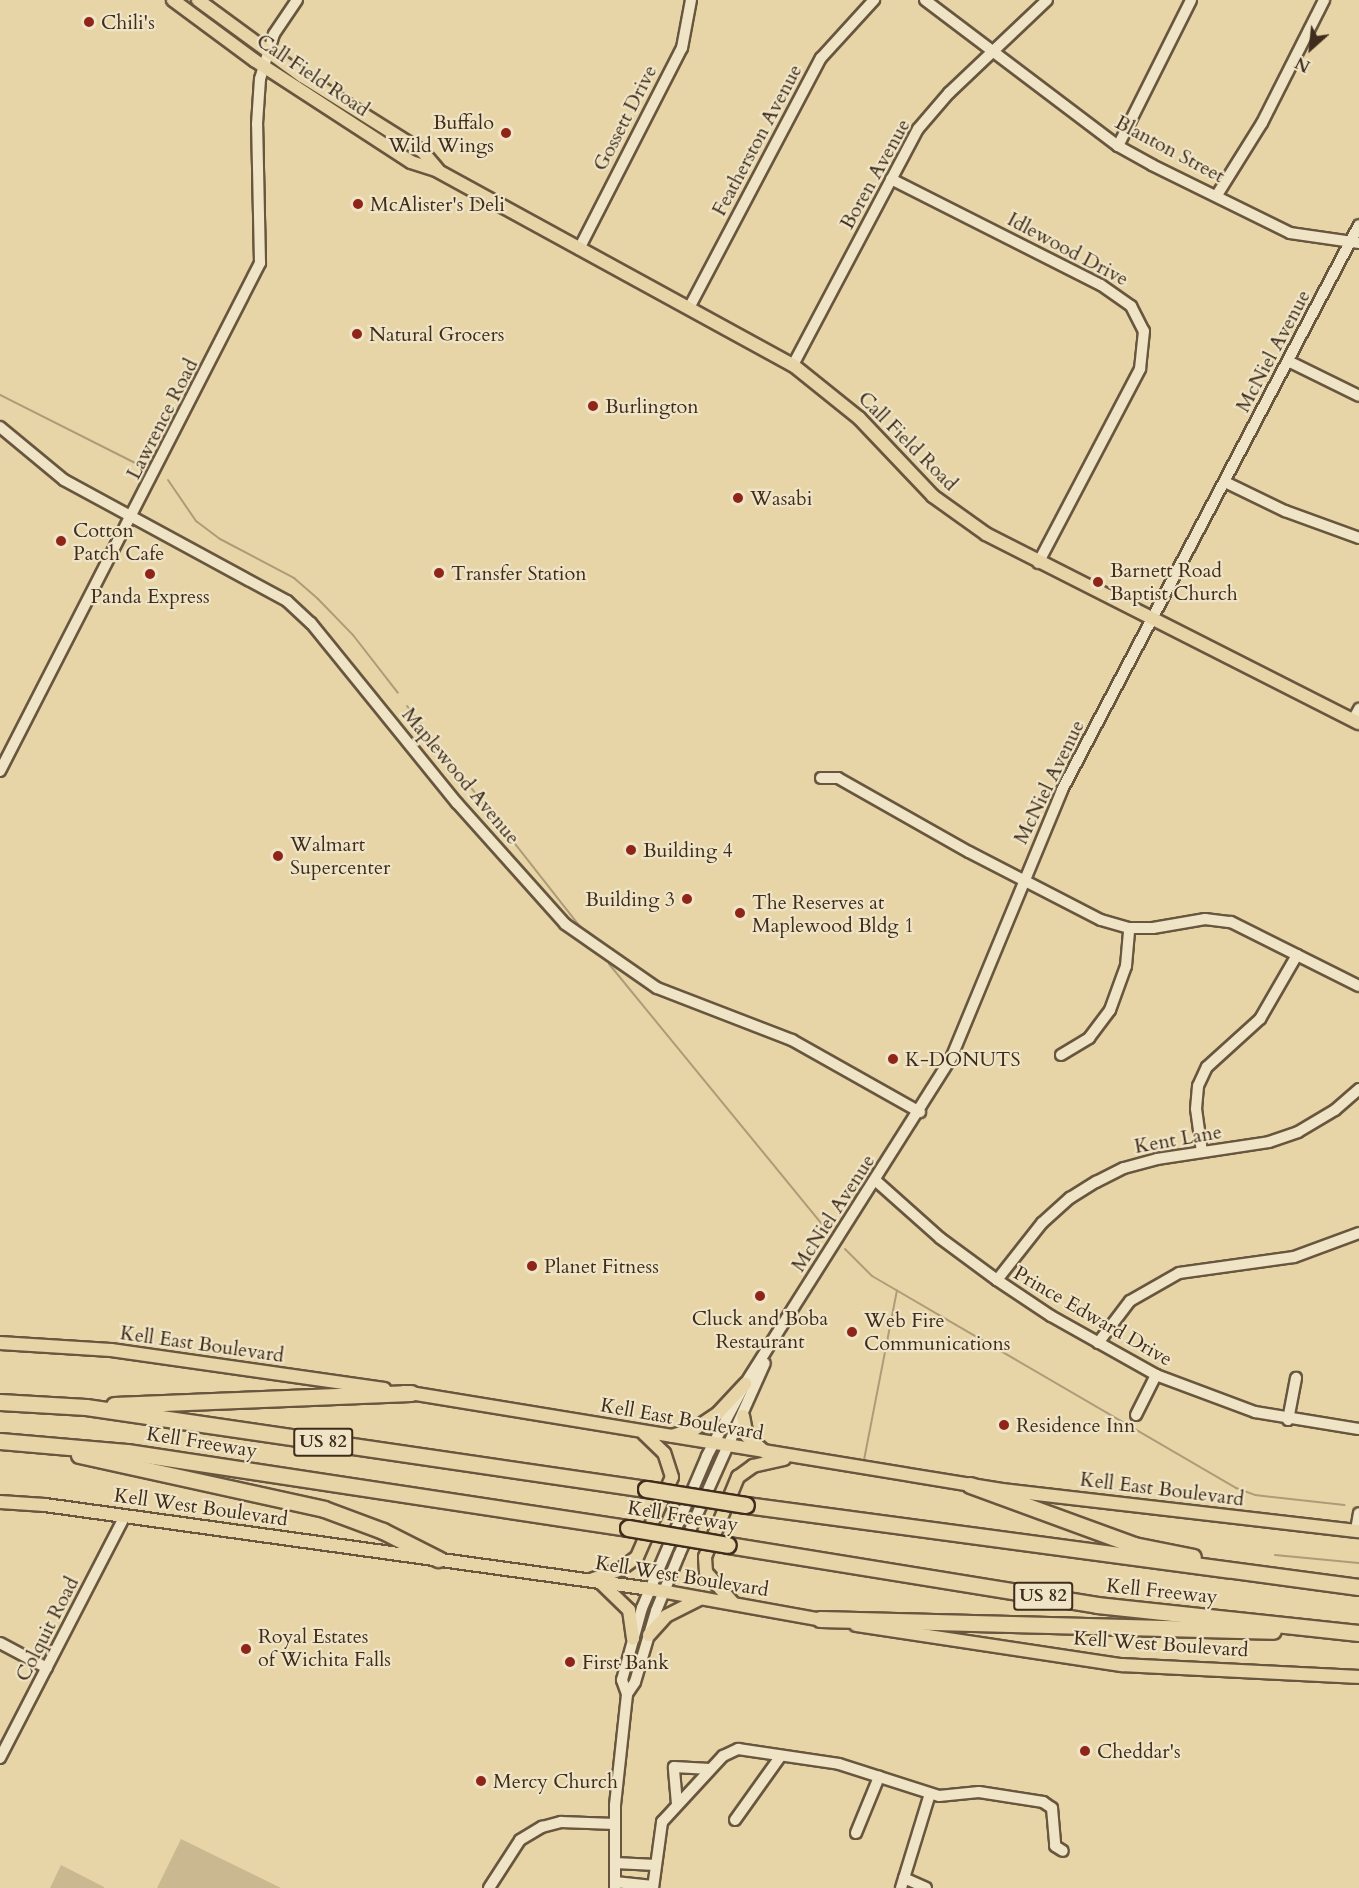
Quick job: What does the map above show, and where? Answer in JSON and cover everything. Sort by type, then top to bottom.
[{"type":"highway","points":[[86,1407],[411,1393]]},
{"type":"highway","name":"Kell Freeway","points":[[0,1402],[86,1407],[746,1505],[1304,1582],[1359,1587]]},
{"type":"highway","name":"Kell Freeway","points":[[0,1441],[127,1452],[628,1528],[1097,1605],[1359,1633]]},
{"type":"highway","points":[[39,1444],[324,1509],[383,1531],[438,1559]]},
{"type":"highway","points":[[970,1485],[1134,1545],[1304,1582]]},
{"type":"highway","points":[[820,1619],[1249,1632],[1329,1629]]},
{"type":"main road","name":"Call Field Road","points":[[173,0],[265,59],[411,162],[438,171],[793,365],[859,418],[956,514],[1038,563],[1357,717]]},
{"type":"main road","name":"Call Field Road","points":[[198,0],[265,59]]},
{"type":"main road","name":"Kell East Boulevard","points":[[0,1343],[111,1350],[411,1393],[970,1485],[1358,1530]]},
{"type":"main road","points":[[669,1437],[696,1428],[718,1413],[745,1384]]},
{"type":"main road","points":[[743,1416],[747,1436],[762,1451],[772,1454]]},
{"type":"main road","points":[[595,1581],[621,1569],[637,1557],[672,1477],[664,1453],[640,1432]]},
{"type":"main road","points":[[734,1603],[706,1572],[705,1557],[730,1491],[738,1477],[753,1466],[794,1457]]},
{"type":"main road","name":"Kell West Boulevard","points":[[0,1502],[125,1516],[664,1591],[820,1619],[1122,1665],[1359,1677]]},
{"type":"main road","points":[[595,1581],[621,1598],[629,1610],[633,1639]]},
{"type":"main road","points":[[649,1635],[674,1610],[702,1598]]},
{"type":"street","points":[[265,59],[297,0]]},
{"type":"street","name":"Gossett Drive","points":[[579,249],[682,48],[691,0]]},
{"type":"street","name":"Featherston Avenue","points":[[689,308],[821,58],[874,0]]},
{"type":"street","name":"Blanton Street","points":[[926,0],[1118,146],[1290,233],[1355,241]]},
{"type":"street","name":"Boren Avenue","points":[[793,365],[913,136],[935,108],[1047,0]]},
{"type":"street","points":[[1118,146],[1191,0]]},
{"type":"street","points":[[1217,195],[1262,123],[1324,0]]},
{"type":"street","name":"Lawrence Road","points":[[0,771],[260,263],[257,124],[265,59]]},
{"type":"street","name":"Idlewood Drive","points":[[891,179],[1101,285],[1131,306],[1144,330],[1140,369],[1038,563]]},
{"type":"street","name":"McNiel Avenue","points":[[615,1885],[615,1824],[627,1695],[622,1680],[650,1589],[713,1444],[745,1384],[769,1352],[875,1180],[920,1112],[962,1036],[1023,880],[1062,790],[1154,620],[1288,361],[1355,241],[1359,225]]},
{"type":"street","points":[[1288,361],[1359,396]]},
{"type":"street","name":"Maplewood Avenue","points":[[0,427],[64,480],[130,519],[287,601],[311,623],[457,803],[565,924],[657,988],[792,1040],[920,1112]]},
{"type":"street","points":[[1225,482],[1285,511],[1359,538]]},
{"type":"street","points":[[821,778],[838,778],[1023,880],[1101,920],[1130,928],[1222,920],[1359,986]]},
{"type":"street","points":[[1062,1055],[1089,1038],[1110,1011],[1126,966],[1130,928]]},
{"type":"street","points":[[1202,1152],[1196,1108],[1198,1086],[1207,1067],[1260,1019],[1298,955]]},
{"type":"street","name":"Kent Lane","points":[[997,1280],[1042,1223],[1078,1193],[1124,1168],[1202,1152],[1269,1142],[1298,1132],[1335,1110],[1359,1089]]},
{"type":"street","name":"Prince Edward Drive","points":[[875,1180],[940,1238],[997,1280],[1098,1344],[1156,1375],[1213,1399],[1288,1420],[1359,1429]]},
{"type":"street","points":[[1098,1344],[1130,1301],[1179,1273],[1294,1257],[1359,1233]]},
{"type":"street","name":"McNiel Avenue","points":[[627,1695],[635,1682],[664,1591],[743,1416],[769,1352]]},
{"type":"street","points":[[1136,1415],[1156,1375]]},
{"type":"street","points":[[1288,1420],[1296,1378]]},
{"type":"street","points":[[1358,1530],[1359,1514]]},
{"type":"street","name":"Colquit Road","points":[[0,1758],[125,1516]]},
{"type":"street","points":[[0,1643],[47,1668]]},
{"type":"street","points":[[615,1885],[653,1887],[659,1829],[676,1804],[710,1769],[723,1756],[738,1749],[838,1764],[930,1794],[979,1792],[1042,1802],[1052,1808],[1056,1845],[1063,1851]]},
{"type":"street","points":[[735,1820],[780,1757]]},
{"type":"street","points":[[676,1804],[674,1767],[710,1769]]},
{"type":"street","points":[[856,1833],[879,1777]]},
{"type":"street","points":[[926,1888],[903,1883],[930,1794]]},
{"type":"street","points":[[489,1888],[520,1840],[542,1827],[561,1822],[615,1824]]},
{"type":"street","points":[[615,1863],[656,1865]]},
{"type":"shaded area","points":[[181,1839],[281,1888],[157,1888]]},
{"type":"shaded area","points":[[61,1865],[104,1887],[104,1888],[50,1888]]},
{"type":"waterway","points":[[0,395],[137,464]]},
{"type":"waterway","points":[[168,480],[196,521],[220,539],[294,578],[318,599],[353,635],[398,693]]},
{"type":"waterway","points":[[407,706],[581,928]]},
{"type":"waterway","points":[[609,964],[824,1227]]},
{"type":"waterway","points":[[845,1249],[872,1276],[1236,1488],[1255,1495],[1344,1505]]},
{"type":"waterway","points":[[864,1460],[897,1290]]},
{"type":"waterway","points":[[1275,1555],[1359,1563]]},
{"type":"place","name":"Chili's","points":[[89,22]]},
{"type":"place","name":"Buffalo Wild Wings","points":[[506,133]]},
{"type":"place","name":"McAlister's Deli","points":[[358,204]]},
{"type":"place","name":"Natural Grocers","points":[[357,334]]},
{"type":"place","name":"Burlington","points":[[593,406]]},
{"type":"place","name":"Wasabi","points":[[738,498]]},
{"type":"place","name":"Cotton Patch Cafe","points":[[61,541]]},
{"type":"place","name":"Transfer Station","points":[[439,573]]},
{"type":"place","name":"Panda Express","points":[[150,574]]},
{"type":"place","name":"Barnett Road Baptist Church","points":[[1098,582]]},
{"type":"place","name":"Building 4","points":[[631,850]]},
{"type":"place","name":"Walmart Supercenter","points":[[278,856]]},
{"type":"place","name":"Building 3","points":[[687,899]]},
{"type":"place","name":"The Reserves at Maplewood Bldg 1","points":[[740,913]]},
{"type":"place","name":"K-DONUTS","points":[[893,1059]]},
{"type":"place","name":"Planet Fitness","points":[[532,1266]]},
{"type":"place","name":"Cluck and Boba Restaurant","points":[[760,1296]]},
{"type":"place","name":"Web Fire Communications","points":[[852,1332]]},
{"type":"place","name":"Residence Inn","points":[[1004,1425]]},
{"type":"place","name":"Royal Estates of Wichita Falls","points":[[246,1649]]},
{"type":"place","name":"First Bank","points":[[570,1662]]},
{"type":"place","name":"Cheddar's","points":[[1085,1751]]},
{"type":"place","name":"Mercy Church","points":[[481,1781]]}]
